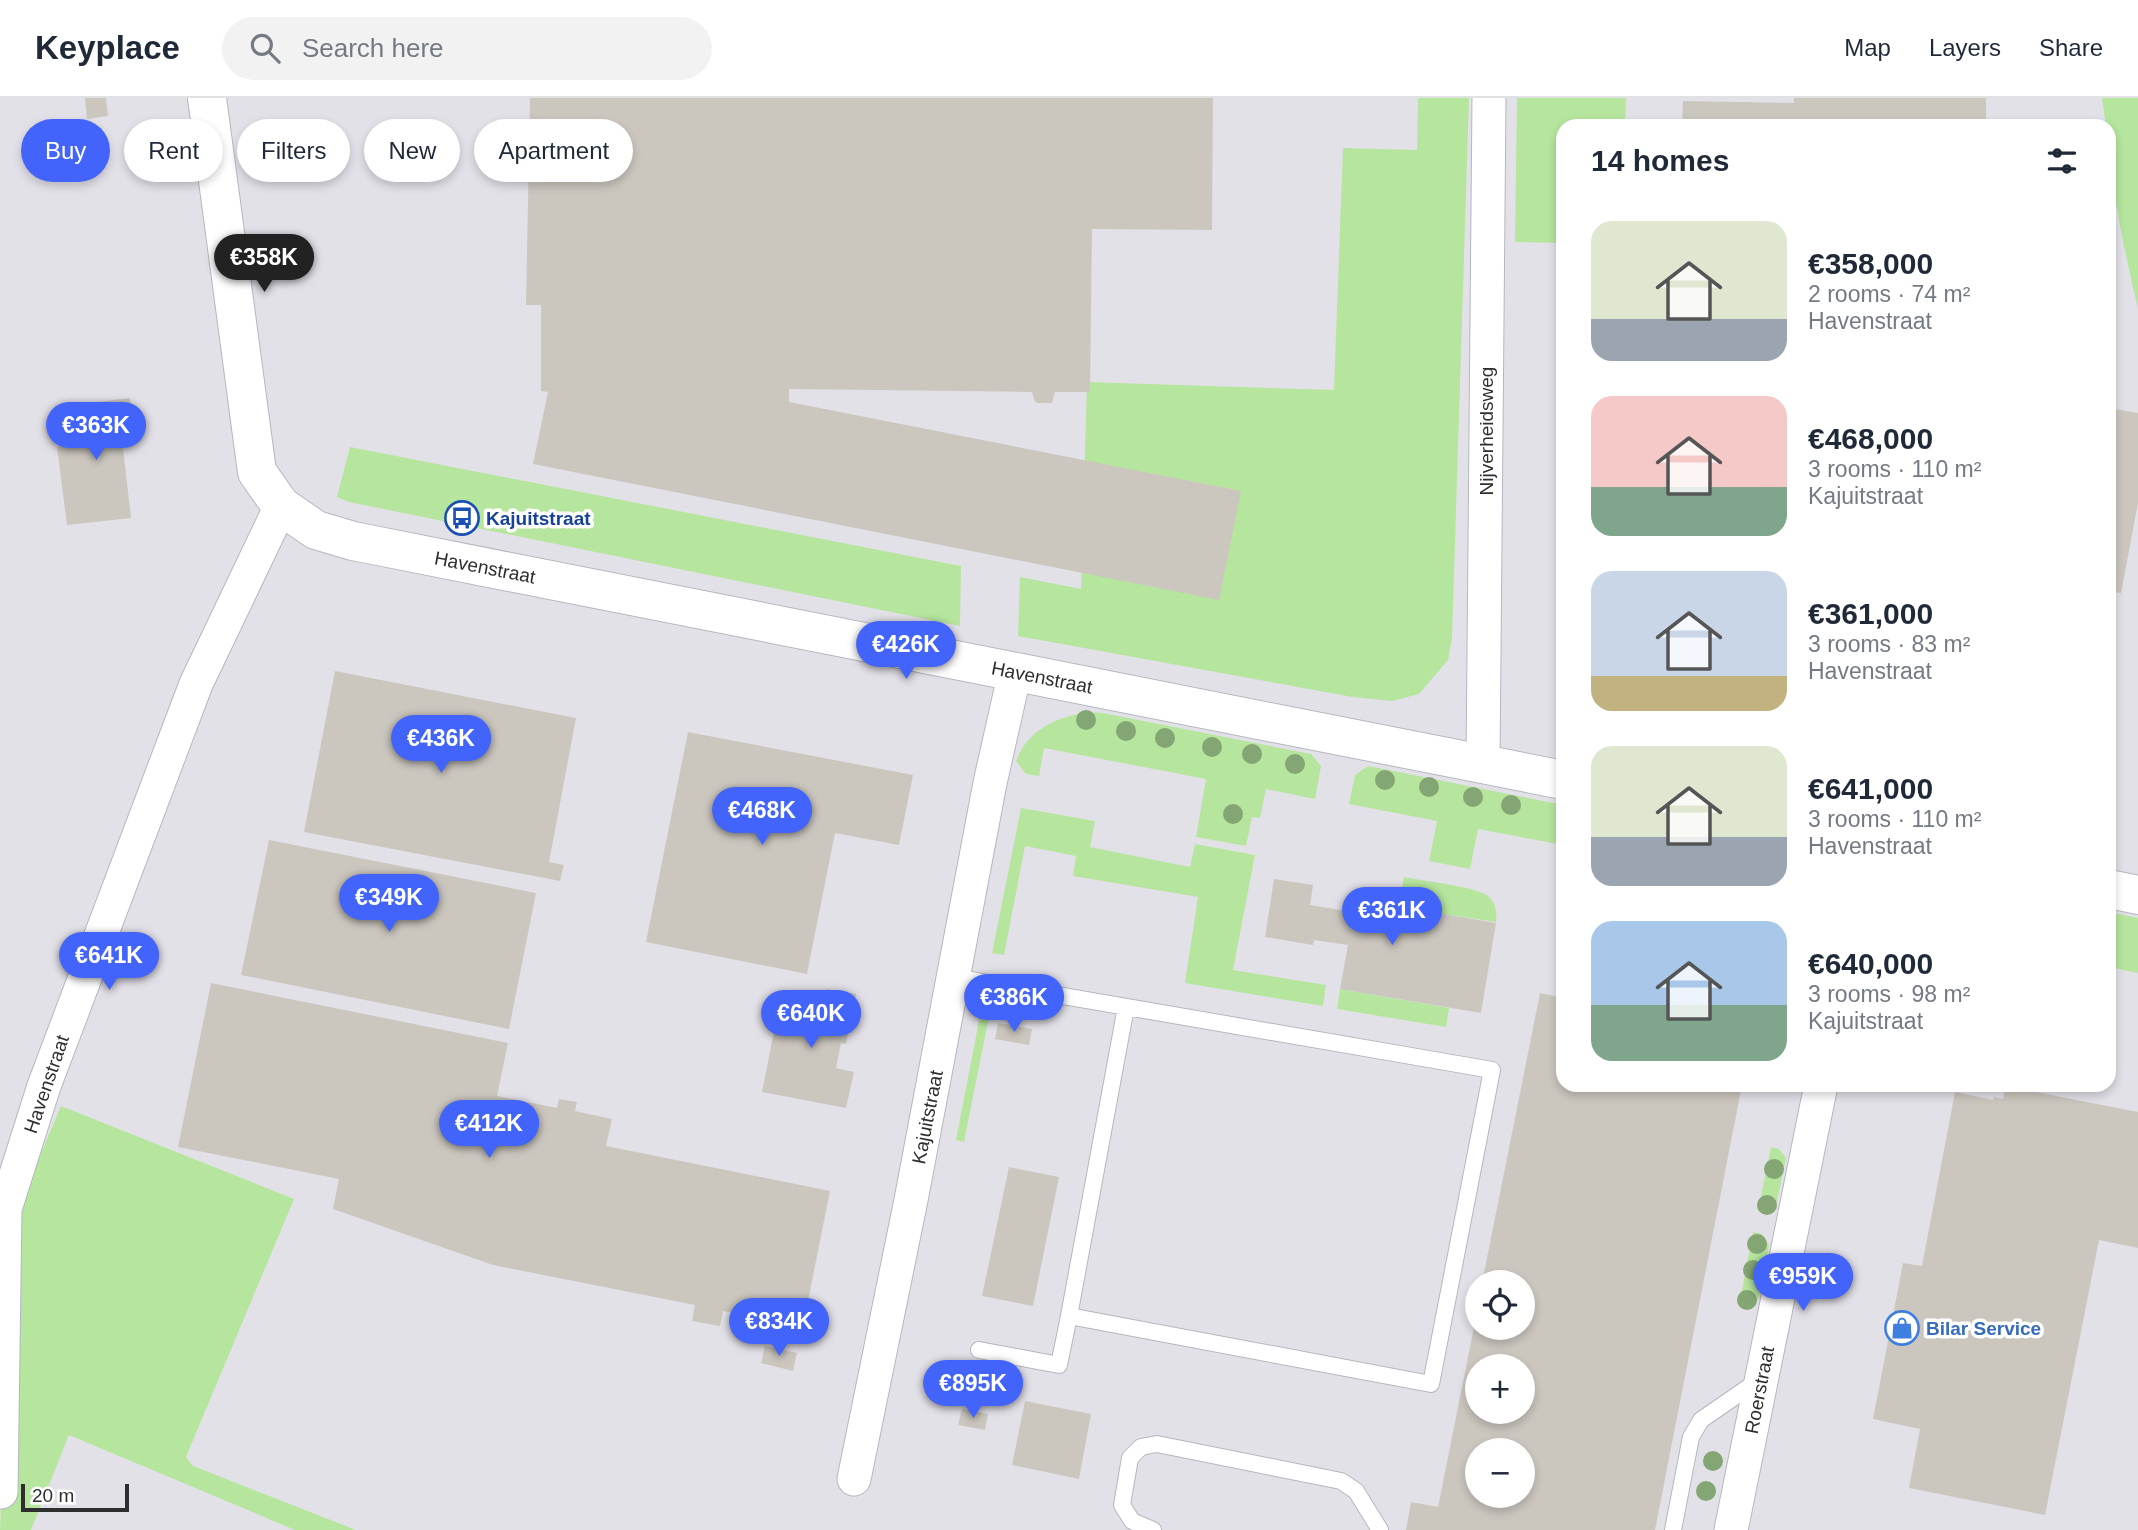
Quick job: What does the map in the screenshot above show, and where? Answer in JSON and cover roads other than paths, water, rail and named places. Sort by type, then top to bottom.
[{"type":"street","name":"Havenstraat","points":[[207,98],[257,471],[281,506],[316,530],[353,541],[1556,779]]},
{"type":"street","name":"Nijverheidsweg","points":[[1483,764],[1489,98]]},
{"type":"street","name":"Havenstraat","points":[[1,1492],[5,1209],[44,1086],[196,684],[281,506]]},
{"type":"street","name":"Kajuitstraat","points":[[854,1479],[990,783],[1015,672]]},
{"type":"street","points":[[2116,890],[2138,895]]},
{"type":"street","name":"Roerstraat","points":[[1731,1530],[1820,1092]]},
{"type":"lane","points":[[953,976],[1492,1070],[1431,1384],[1069,1316]]},
{"type":"lane","points":[[979,1350],[1059,1365],[1126,1007]]},
{"type":"lane","points":[[1673,1530],[1691,1437],[1700,1420],[1762,1378]]},
{"type":"lane","points":[[1153,1530],[1132,1521],[1122,1505],[1130,1458],[1142,1447],[1157,1444],[1341,1481],[1356,1491],[1380,1530]]},
{"type":"place","name":"Kajuitstraat","points":[[462,518]]},
{"type":"place","name":"Bilar Service","points":[[1902,1328]]}]
